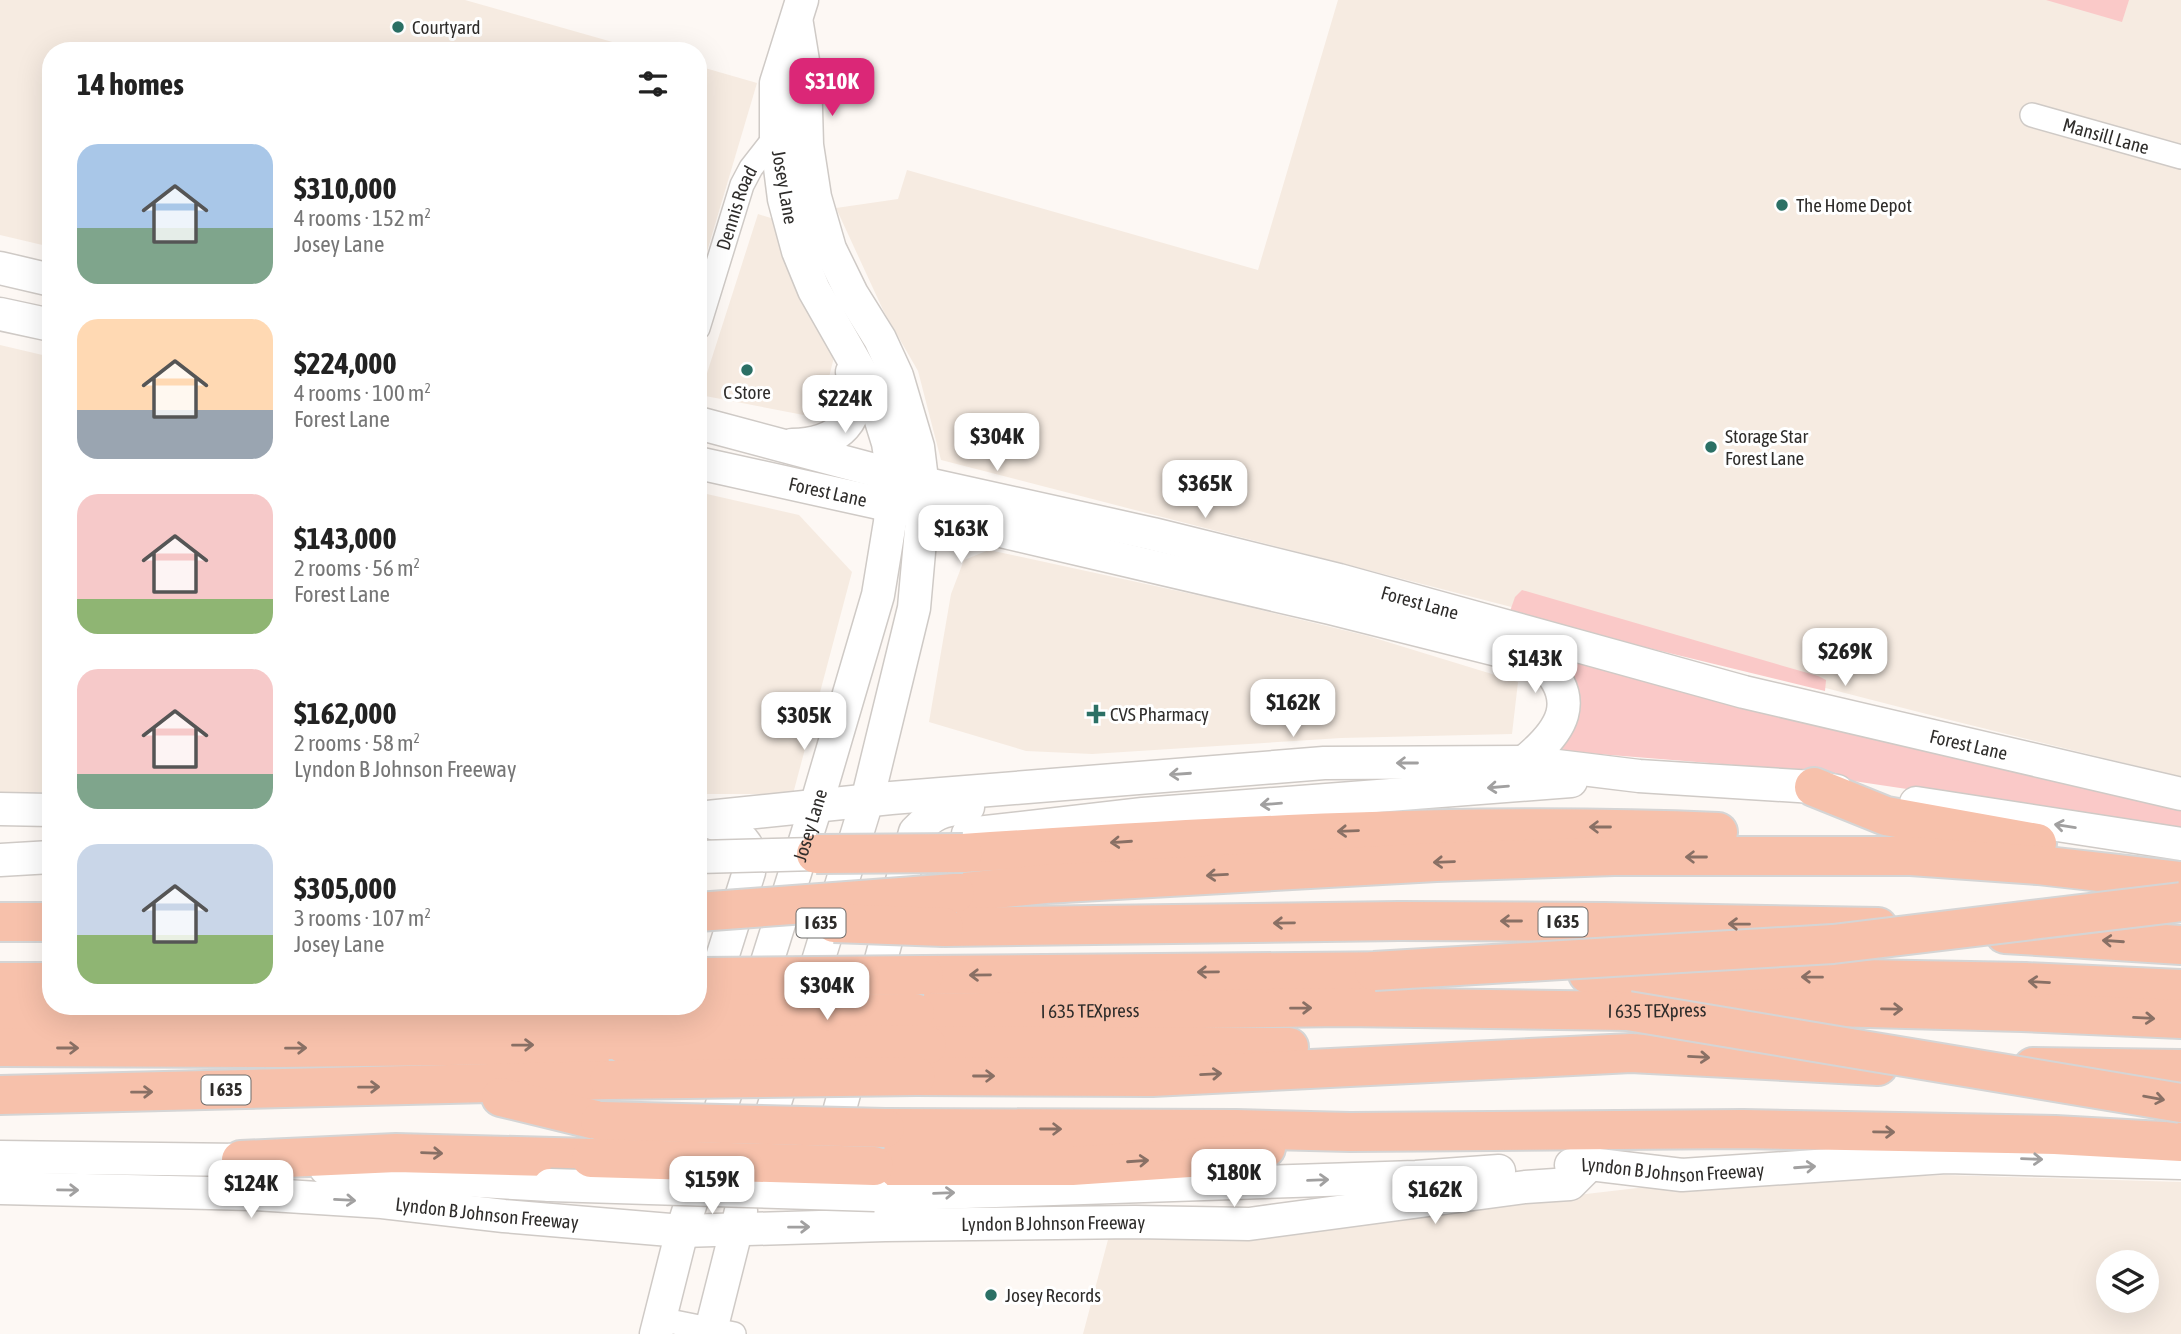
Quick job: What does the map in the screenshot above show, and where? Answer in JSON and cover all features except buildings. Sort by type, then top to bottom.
[{"type":"highway","points":[[1814,787],[1886,816],[2181,865]]},
{"type":"highway","points":[[816,854],[966,843],[1434,828],[1612,827],[1734,832],[1853,842],[1911,856]]},
{"type":"highway","points":[[707,912],[949,910],[1045,884],[1436,862],[1614,856],[1911,856],[2038,865],[2181,881]]},
{"type":"highway","points":[[1374,971],[1833,944],[2181,902]]},
{"type":"highway","name":"I 635","points":[[707,918],[949,910],[1399,921],[1645,922],[1848,926],[2181,945]]},
{"type":"highway","points":[[0,922],[42,922]]},
{"type":"highway","name":"I 635 TEXpress","points":[[707,977],[1374,971],[1997,981],[2181,989]]},
{"type":"highway","points":[[0,982],[42,982]]},
{"type":"highway","name":"I 635 TEXpress","points":[[0,1017],[627,1029],[1343,1007],[1628,1012],[1829,1007],[2181,1019]]},
{"type":"highway","points":[[1628,1012],[2181,1103]]},
{"type":"highway","points":[[0,1047],[279,1048],[627,1029],[921,1060],[1177,1045],[1631,1053],[1892,1067],[2181,1069]]},
{"type":"highway","name":"I 635","points":[[0,1095],[610,1080],[921,1060]]},
{"type":"highway","points":[[452,1085],[600,1121],[885,1128],[1350,1132],[1742,1129],[2055,1135],[2181,1142]]},
{"type":"highway","points":[[241,1160],[396,1153],[591,1158],[875,1180],[1233,1155],[1350,1132]]},
{"type":"main road","name":"Josey Lane","points":[[718,1333],[736,1228],[867,801],[918,583],[913,490],[918,447],[897,376],[880,339],[830,249],[809,233],[784,199],[776,136],[776,83],[799,9]]},
{"type":"main road","name":"Josey Lane","points":[[799,9],[805,73],[807,145],[815,197],[809,233],[814,289],[864,378],[890,451],[913,490]]},
{"type":"main road","points":[[0,268],[42,277]]},
{"type":"main road","points":[[0,314],[42,323]]},
{"type":"main road","points":[[783,445],[808,444],[829,438],[848,423],[856,408],[856,387],[846,346]]},
{"type":"main road","name":"Forest Lane","points":[[707,426],[783,445],[913,490],[992,530],[1331,607],[1494,636],[2181,794]]},
{"type":"main road","name":"Forest Lane","points":[[707,465],[892,506]]},
{"type":"main road","points":[[789,483],[852,513],[863,522],[876,549],[882,570]]},
{"type":"main road","name":"Josey Lane","points":[[657,1327],[682,1231],[816,806],[878,595],[892,506],[913,490]]},
{"type":"main road","name":"Forest Lane","points":[[913,490],[1213,548],[1339,580],[1494,636]]},
{"type":"main road","points":[[918,583],[939,550],[951,538],[958,534],[992,530]]},
{"type":"main road","points":[[1494,636],[1541,661],[1554,674],[1562,688],[1561,719],[1555,733],[1524,762]]},
{"type":"main road","points":[[707,817],[1324,763],[1524,762],[1639,776],[1814,787],[2181,844]]},
{"type":"main road","points":[[966,843],[1170,812],[1639,776]]},
{"type":"main road","points":[[885,1225],[844,1220],[831,1215],[823,1205],[820,1184],[915,832],[929,817],[947,810],[997,803],[1028,787]]},
{"type":"main road","points":[[0,809],[42,810]]},
{"type":"main road","points":[[707,821],[736,834],[750,855],[749,873],[707,1007]]},
{"type":"main road","points":[[0,839],[42,841]]},
{"type":"main road","points":[[707,857],[816,854]]},
{"type":"main road","points":[[0,860],[42,858]]},
{"type":"main road","points":[[505,1216],[545,1203],[606,1206],[632,1199],[653,1180],[705,1015]]},
{"type":"main road","points":[[0,1157],[241,1160],[392,1176],[550,1185],[1416,1177],[1590,1164]]},
{"type":"main road","name":"Lyndon B Johnson Freeway","points":[[0,1188],[266,1195],[382,1202],[505,1216],[682,1231],[885,1225],[1135,1222],[1249,1224],[1525,1187],[1570,1184],[1590,1164],[1682,1175],[1946,1157],[2181,1163]]},
{"type":"street","name":"Mansill Lane","points":[[2032,115],[2181,157]]},
{"type":"street","name":"Dennis Road","points":[[707,299],[742,185],[751,168],[776,136]]},
{"type":"street","points":[[657,1327],[718,1333]]},
{"type":"shaded area","points":[[0,0],[465,0],[612,42],[42,42],[42,245],[0,235]]},
{"type":"shaded area","points":[[1338,0],[2181,0],[2181,777],[941,460],[918,371],[884,312],[836,208],[898,199],[907,170],[1258,270]]},
{"type":"shaded area","points":[[2046,0],[2129,0],[2122,22]]},
{"type":"shaded area","points":[[707,69],[757,83],[707,252]]},
{"type":"shaded area","points":[[758,214],[774,219],[801,294],[834,357],[819,418],[707,396],[707,373]]},
{"type":"shaded area","points":[[0,345],[42,355],[42,792],[0,792]]},
{"type":"shaded area","points":[[707,494],[799,515],[852,572],[793,794],[707,794]]},
{"type":"shaded area","points":[[989,550],[1215,599],[1368,636],[1518,682],[1512,734],[1341,738],[1092,754],[1026,751],[929,722],[951,594],[964,560]]},
{"type":"shaded area","points":[[1522,590],[1818,676],[1826,680],[1825,691],[1509,614],[1515,597]]},
{"type":"shaded area","points":[[1560,656],[2181,803],[2181,830],[1759,767],[1561,751]]},
{"type":"shaded area","points":[[1945,1175],[2181,1182],[2181,1334],[1083,1334],[1109,1236],[1272,1231],[1646,1187]]},
{"type":"place","name":"Courtyard","points":[[398,27]]},
{"type":"place","name":"The Home Depot","points":[[1782,205]]},
{"type":"place","name":"C Store","points":[[747,370]]},
{"type":"place","name":"Storage Star Forest Lane","points":[[1711,447]]},
{"type":"place","name":"CVS Pharmacy","points":[[1096,714]]},
{"type":"place","name":"Josey Records","points":[[991,1295]]}]
